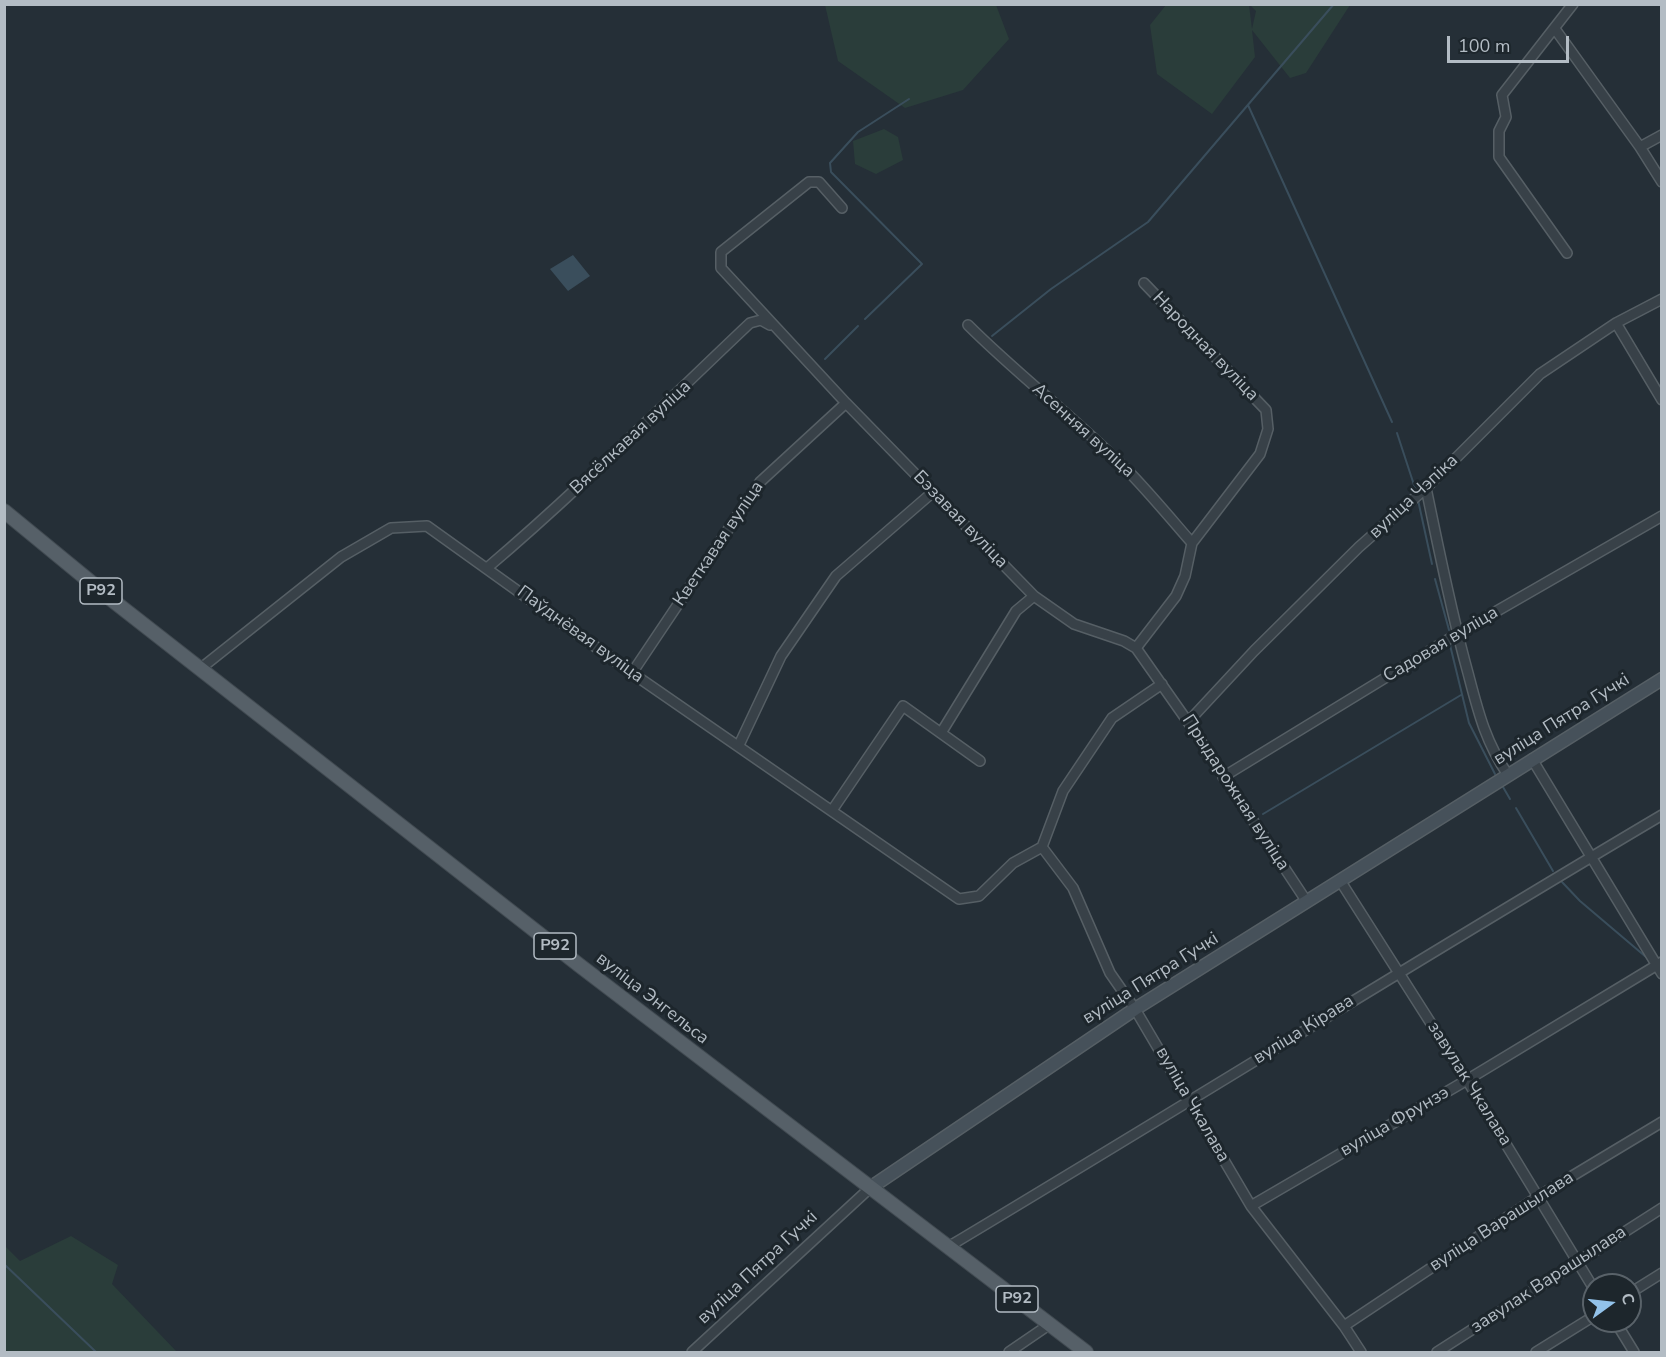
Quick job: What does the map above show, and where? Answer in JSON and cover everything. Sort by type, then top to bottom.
[{"type":"main road","name":"Р92","points":[[4,511],[200,669]]},
{"type":"main road","name":"вуліца Энгельса","points":[[200,669],[1086,1353]]},
{"type":"street","points":[[1567,253],[1499,158],[1499,131],[1506,117],[1502,95],[1573,4]]},
{"type":"street","points":[[1555,29],[1640,147],[1662,182]]},
{"type":"street","points":[[1640,147],[1662,135]]},
{"type":"street","name":"Бэзавая вуліца","points":[[842,208],[819,182],[809,182],[721,252],[721,268],[846,403],[1034,596],[1074,624],[1124,640],[1136,648],[1162,684]]},
{"type":"street","name":"Народная вуліца","points":[[1144,283],[1266,410],[1268,429],[1260,454],[1192,543]]},
{"type":"street","name":"вуліца Чэпіка","points":[[1188,722],[1254,651],[1359,547],[1426,488],[1540,374],[1616,323],[1662,299]]},
{"type":"street","name":"Вясёлкавая вуліца","points":[[487,568],[554,511],[750,323],[761,320],[775,327]]},
{"type":"street","points":[[1616,323],[1662,400]]},
{"type":"street","name":"Асенняя вуліца","points":[[968,325],[1131,474],[1192,543]]},
{"type":"street","name":"Кветкавая вуліца","points":[[632,673],[760,482],[846,403]]},
{"type":"street","points":[[1426,488],[1457,634],[1482,726],[1492,752],[1508,775]]},
{"type":"street","points":[[739,745],[781,656],[836,576],[933,492]]},
{"type":"street","name":"Садовая вуліца","points":[[1223,777],[1457,634],[1662,516]]},
{"type":"street","name":"Паўднёвая вуліца","points":[[200,669],[341,557],[391,528],[427,526],[632,673],[833,809],[959,899],[979,896],[1013,863],[1042,847]]},
{"type":"street","points":[[1136,648],[1176,596],[1185,576],[1192,543]]},
{"type":"street","points":[[941,733],[1016,611],[1034,596]]},
{"type":"street","name":"вуліца Пятра Гучкі","points":[[692,1353],[870,1188],[1135,1009],[1662,679]]},
{"type":"street","points":[[1042,847],[1063,791],[1112,718],[1162,684]]},
{"type":"street","name":"Прыдарожная вуліца","points":[[1162,684],[1307,903]]},
{"type":"street","points":[[833,809],[903,706],[980,761]]},
{"type":"street","points":[[1532,759],[1659,963],[1662,974]]},
{"type":"street","name":"вуліца Кірава","points":[[948,1247],[1191,1102],[1398,971],[1662,815]]},
{"type":"street","name":"вуліца Чкалава","points":[[1042,847],[1072,888],[1110,973],[1135,1009],[1251,1206],[1344,1326],[1361,1353]]},
{"type":"street","name":"завулак Чкалава","points":[[1341,882],[1539,1196],[1583,1273]]},
{"type":"street","name":"вуліца Фрунзэ","points":[[1251,1206],[1467,1080],[1659,963]]},
{"type":"street","name":"вуліца Варашылава","points":[[1344,1326],[1539,1196],[1662,1122]]},
{"type":"street","name":"завулак Варашылава","points":[[1437,1353],[1662,1208]]},
{"type":"street","points":[[1642,1286],[1662,1273]]},
{"type":"street","points":[[1009,1353],[1050,1324]]},
{"type":"street","points":[[1536,1353],[1582,1324]]},
{"type":"street","points":[[1622,1333],[1634,1353]]},
{"type":"green space","points":[[825,5],[996,5],[1009,39],[963,90],[905,108],[838,61]]},
{"type":"green space","points":[[1166,5],[1249,5],[1252,29],[1256,11],[1250,5],[1350,5],[1306,73],[1290,78],[1252,30],[1255,57],[1212,114],[1157,74],[1150,25]]},
{"type":"green space","points":[[884,129],[898,137],[903,160],[876,174],[855,164],[853,141]]},
{"type":"green space","points":[[71,1236],[118,1265],[112,1284],[177,1352],[5,1352],[5,1246],[20,1261]]},
{"type":"water","points":[[573,255],[590,276],[568,291],[550,269]]},
{"type":"waterway","points":[[992,336],[1051,289],[1148,222],[1334,4]]},
{"type":"waterway","points":[[865,319],[922,264],[831,172],[830,163],[858,132],[909,99]]},
{"type":"waterway","points":[[1248,105],[1392,422]]},
{"type":"waterway","points":[[825,359],[858,326]]},
{"type":"waterway","points":[[1397,433],[1415,488]]},
{"type":"waterway","points":[[1418,500],[1432,564]]},
{"type":"waterway","points":[[1435,579],[1449,630]]},
{"type":"waterway","points":[[1450,645],[1469,723],[1495,774]]},
{"type":"waterway","points":[[1263,814],[1461,695]]},
{"type":"waterway","points":[[1503,787],[1510,799]]},
{"type":"waterway","points":[[1516,808],[1553,871]]},
{"type":"waterway","points":[[1562,882],[1580,901],[1646,957]]},
{"type":"waterway","points":[[4,1264],[96,1352]]}]
